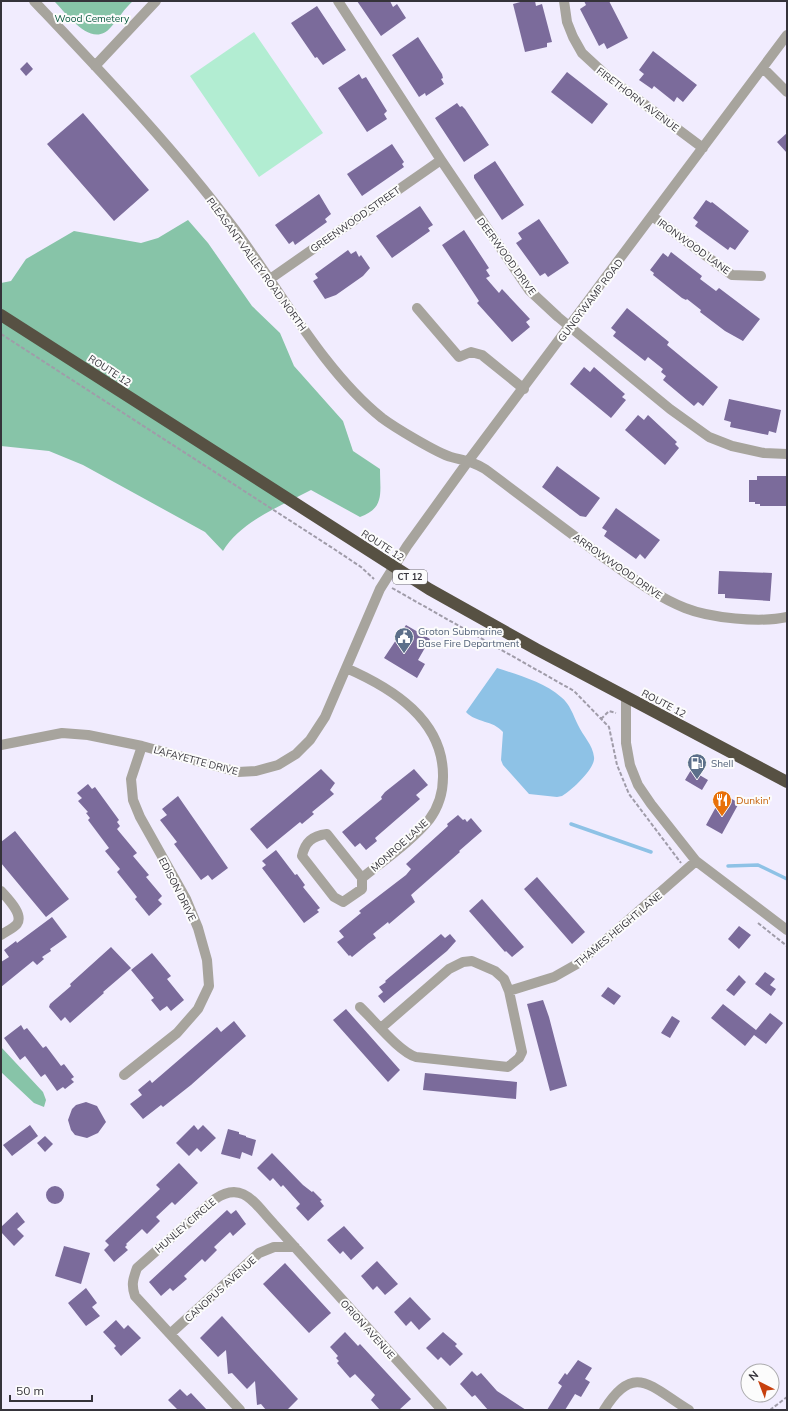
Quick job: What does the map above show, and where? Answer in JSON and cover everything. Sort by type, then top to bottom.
[{"type":"highway","name":"ROUTE 12","points":[[1,315],[394,566],[465,609],[626,697],[787,782]]},
{"type":"street","name":"PLEASANT VALLEY ROAD NORTH","points":[[34,1],[95,66],[183,165],[233,227],[333,368],[358,398],[383,419],[413,437],[450,457],[469,460]]},
{"type":"street","points":[[95,66],[156,1]]},
{"type":"street","name":"DEERWOOD DRIVE","points":[[338,1],[441,160],[529,290],[570,326],[682,418],[709,437],[732,446],[764,453],[787,454]]},
{"type":"street","name":"FIRETHORN AVENUE","points":[[564,1],[571,32],[582,53],[608,77],[703,148]]},
{"type":"street","name":"GUNGYWAMP ROAD","points":[[394,566],[469,460],[524,389],[787,35]]},
{"type":"street","points":[[763,68],[774,77],[787,92]]},
{"type":"street","name":"GREENWOOD STREET","points":[[270,278],[441,160]]},
{"type":"street","name":"IRONWOOD LANE","points":[[652,216],[732,275],[761,276]]},
{"type":"street","points":[[417,308],[460,357],[471,352],[482,355],[524,389]]},
{"type":"street","name":"ARROWWOOD DRIVE","points":[[469,460],[485,469],[591,548],[666,600],[685,608],[718,616],[767,619],[787,617]]},
{"type":"street","name":"LAFAYETTE DRIVE","points":[[1,745],[62,733],[88,735],[142,746],[238,772],[256,771],[278,765],[296,754],[310,740],[325,717],[380,589],[394,566]]},
{"type":"street","name":"MONROE LANE","points":[[346,668],[361,674],[402,700],[422,718],[439,748],[443,768],[443,786],[438,804],[429,820],[362,878],[362,889],[343,902],[334,897],[302,856],[304,846],[317,835],[327,834],[362,878]]},
{"type":"street","points":[[626,697],[626,743],[630,765],[638,785],[668,827],[696,861],[787,930]]},
{"type":"street","name":"EDISON DRIVE","points":[[124,1075],[177,1033],[198,1008],[208,986],[207,960],[198,928],[186,899],[140,817],[133,800],[131,779],[142,746]]},
{"type":"street","name":"THAMES HEIGHT LANE","points":[[509,991],[554,978],[577,964],[609,938],[696,861]]},
{"type":"street","points":[[1,891],[16,909],[18,920],[17,924],[1,935]]},
{"type":"street","points":[[360,1007],[381,1028],[408,1055],[508,1067],[519,1058],[522,1052],[509,991],[504,979],[495,971],[472,961],[463,962],[449,969],[381,1028]]},
{"type":"street","name":"HUNLEY CIRCLE","points":[[240,1410],[135,1296],[132,1287],[132,1279],[137,1268],[215,1199],[225,1192],[238,1191],[247,1195],[295,1248]]},
{"type":"street","name":"CANOPUS AVENUE","points":[[170,1334],[259,1253],[274,1246],[295,1248]]},
{"type":"street","name":"ORION AVENUE","points":[[295,1248],[442,1410]]},
{"type":"street","points":[[604,1410],[614,1394],[630,1382],[644,1382],[688,1410]]},
{"type":"path","points":[[1,334],[340,552],[374,579]]},
{"type":"path","points":[[389,586],[567,686],[601,719],[610,711],[626,718]]},
{"type":"path","points":[[770,1410],[787,1397]]},
{"type":"green space","name":"Wood Cemetery","points":[[54,1],[133,1],[111,27],[104,33],[96,34],[80,28]]},
{"type":"green space","points":[[254,32],[323,133],[259,177],[190,76]]},
{"type":"green space","points":[[188,220],[208,243],[252,306],[280,333],[294,366],[343,421],[353,451],[380,469],[379,499],[374,509],[368,513],[360,517],[311,490],[262,515],[240,531],[223,551],[205,532],[83,465],[49,451],[1,446],[1,283],[11,281],[26,259],[74,231],[141,243],[158,238]]},
{"type":"green space","points":[[1,1047],[43,1092],[46,1100],[44,1107],[34,1103],[1,1072]]},
{"type":"water","points":[[497,668],[539,683],[561,697],[569,706],[580,729],[590,745],[594,762],[577,784],[562,796],[557,797],[529,794],[503,765],[501,760],[503,732],[494,725],[470,716],[466,712]]},
{"type":"building","points":[[357,1],[390,1],[393,7],[397,4],[406,18],[381,36]]},
{"type":"building","points":[[524,1],[535,1],[536,6],[542,4],[552,42],[547,43],[547,47],[525,52],[513,4]]},
{"type":"building","points":[[584,1],[609,1],[628,38],[607,49],[604,43],[599,46],[580,9],[586,5]]},
{"type":"building","points":[[317,6],[346,50],[323,65],[317,57],[315,58],[291,23]]},
{"type":"building","points":[[418,37],[442,74],[443,78],[441,79],[444,84],[426,96],[425,93],[419,97],[392,55]]},
{"type":"building","points":[[653,51],[697,85],[683,102],[677,97],[674,102],[654,86],[652,89],[639,80],[644,74],[639,70]]},
{"type":"building","points":[[27,62],[33,69],[26,76],[20,69]]},
{"type":"building","points":[[567,72],[608,104],[592,124],[551,92]]},
{"type":"building","points":[[359,74],[362,79],[366,77],[387,111],[384,114],[387,119],[367,132],[338,88]]},
{"type":"building","points":[[457,103],[460,107],[462,106],[465,109],[489,145],[464,162],[435,118]]},
{"type":"building","points":[[83,113],[149,190],[114,221],[47,144]]},
{"type":"building","points":[[787,133],[787,153],[777,142]]},
{"type":"building","points":[[392,144],[404,162],[402,164],[404,167],[362,196],[347,174]]},
{"type":"building","points":[[495,161],[524,205],[502,220],[474,178],[474,175]]},
{"type":"building","points":[[319,194],[331,214],[325,219],[327,222],[295,245],[293,241],[289,244],[275,225]]},
{"type":"building","points":[[706,200],[711,203],[712,202],[749,231],[735,250],[730,247],[728,250],[695,226],[698,222],[693,218]]},
{"type":"building","points":[[420,206],[433,225],[428,228],[430,231],[392,258],[376,236]]},
{"type":"building","points":[[539,219],[569,263],[548,277],[545,273],[540,276],[516,243],[522,239],[518,233]]},
{"type":"building","points":[[464,230],[489,268],[486,270],[490,276],[486,278],[499,293],[502,289],[530,319],[526,322],[530,327],[512,342],[477,303],[479,301],[442,245]]},
{"type":"building","points":[[348,250],[351,254],[356,251],[359,257],[361,255],[370,268],[363,276],[336,295],[325,299],[313,281],[318,278],[315,274]]},
{"type":"building","points":[[671,252],[702,276],[700,279],[716,291],[719,288],[760,319],[743,341],[725,331],[700,312],[701,310],[687,299],[682,298],[653,275],[654,273],[650,270],[663,253],[668,257]]},
{"type":"building","points":[[627,308],[669,342],[667,345],[718,387],[703,406],[698,402],[694,406],[663,380],[666,376],[661,372],[663,369],[648,357],[645,361],[613,336],[616,332],[611,328]]},
{"type":"building","points":[[584,367],[590,372],[594,367],[625,394],[622,397],[626,400],[611,418],[570,384]]},
{"type":"building","points":[[729,399],[781,410],[776,433],[769,431],[768,435],[730,427],[731,422],[724,420]]},
{"type":"building","points":[[638,415],[644,420],[648,415],[677,442],[675,444],[679,448],[665,465],[625,430]]},
{"type":"building","points":[[557,466],[600,498],[586,517],[580,516],[542,487]]},
{"type":"building","points":[[757,476],[787,476],[787,506],[760,506],[760,504],[755,504],[755,502],[749,502],[749,480],[757,480]]},
{"type":"building","points":[[616,508],[660,540],[645,559],[640,554],[636,559],[604,536],[607,531],[602,528]]},
{"type":"building","points":[[719,571],[772,573],[770,601],[725,598],[725,594],[718,594]]},
{"type":"building","name":"Groton Submarine Base Fire Department","points":[[406,625],[430,639],[418,660],[425,664],[417,678],[384,658]]},
{"type":"building","points":[[321,769],[335,783],[330,790],[334,794],[312,812],[314,814],[302,824],[300,822],[267,849],[250,829]]},
{"type":"building","points":[[414,769],[428,785],[416,795],[420,799],[375,838],[377,841],[366,850],[360,843],[355,847],[342,832],[382,799],[381,797],[385,792]]},
{"type":"building","points":[[691,770],[708,780],[702,790],[685,780]]},
{"type":"building","points":[[88,784],[92,789],[95,787],[119,820],[117,822],[120,826],[117,829],[137,853],[133,856],[149,875],[146,877],[162,896],[158,900],[162,904],[149,916],[135,899],[137,897],[117,872],[120,869],[105,851],[109,848],[88,820],[90,818],[86,813],[88,812],[78,801],[82,798],[77,793]]},
{"type":"building","points":[[723,794],[739,803],[722,834],[706,825]]},
{"type":"building","points":[[178,796],[228,868],[212,880],[208,875],[201,880],[174,844],[177,842],[160,820],[167,815],[162,809]]},
{"type":"building","points":[[458,815],[467,822],[471,818],[482,831],[411,895],[415,902],[389,924],[388,922],[373,934],[376,938],[352,957],[350,955],[349,956],[337,942],[344,937],[339,931],[361,913],[359,911],[406,875],[411,869],[406,864]]},
{"type":"building","points":[[15,831],[69,899],[46,917],[1,863],[1,842]]},
{"type":"building","points":[[276,850],[295,875],[297,874],[305,885],[303,887],[320,908],[317,910],[319,912],[304,923],[262,868],[266,865],[262,861]]},
{"type":"building","points":[[537,877],[585,932],[572,944],[524,889]]},
{"type":"building","points":[[482,899],[524,947],[512,957],[506,951],[505,952],[469,911]]},
{"type":"building","points":[[52,917],[67,937],[50,949],[51,951],[42,957],[44,959],[37,965],[33,961],[1,987],[1,962],[9,957],[4,950],[16,941],[17,943]]},
{"type":"building","points":[[739,926],[751,935],[739,949],[728,939]]},
{"type":"building","points":[[441,934],[445,938],[450,934],[456,941],[447,951],[384,1003],[378,996],[383,992],[379,987]]},
{"type":"building","points":[[111,947],[131,968],[70,1023],[65,1017],[61,1021],[49,1007],[50,1004]]},
{"type":"building","points":[[152,953],[171,976],[167,979],[184,1000],[171,1011],[167,1006],[160,1011],[151,1000],[154,998],[131,970]]},
{"type":"building","points":[[765,972],[775,979],[770,985],[776,989],[771,996],[755,984]]},
{"type":"building","points":[[739,975],[746,982],[734,996],[726,990]]},
{"type":"building","points":[[608,987],[621,996],[614,1005],[601,996]]},
{"type":"building","points":[[543,1000],[549,1017],[567,1086],[550,1091],[527,1004]]},
{"type":"building","points":[[723,1004],[756,1030],[770,1013],[783,1023],[766,1044],[754,1035],[745,1046],[711,1018]]},
{"type":"building","points":[[346,1009],[400,1070],[388,1082],[333,1020]]},
{"type":"building","points":[[672,1016],[680,1021],[670,1038],[661,1033]]},
{"type":"building","points":[[234,1021],[246,1036],[191,1085],[163,1107],[161,1105],[143,1119],[130,1104],[142,1095],[138,1090],[150,1080],[152,1083],[217,1027],[221,1032]]},
{"type":"building","points":[[21,1025],[24,1030],[27,1028],[43,1048],[46,1046],[61,1066],[64,1064],[74,1077],[71,1079],[74,1082],[65,1089],[63,1087],[57,1091],[45,1074],[41,1077],[25,1056],[20,1060],[4,1038]]},
{"type":"building","points":[[425,1073],[517,1082],[516,1099],[423,1090]]},
{"type":"building","points":[[86,1102],[97,1106],[106,1122],[98,1133],[87,1138],[75,1135],[71,1130],[68,1120],[72,1109],[76,1105]]},
{"type":"building","points":[[30,1125],[38,1136],[12,1156],[3,1145]]},
{"type":"building","points":[[194,1125],[198,1130],[203,1125],[216,1138],[201,1152],[197,1148],[189,1156],[176,1143]]},
{"type":"building","points":[[228,1129],[239,1132],[239,1134],[256,1140],[252,1156],[242,1152],[240,1159],[221,1154]]},
{"type":"building","points":[[45,1136],[53,1144],[45,1152],[37,1143]]},
{"type":"building","points":[[272,1153],[303,1185],[312,1192],[313,1191],[322,1200],[320,1201],[324,1206],[308,1221],[296,1208],[300,1204],[283,1185],[281,1187],[273,1178],[270,1181],[257,1168]]},
{"type":"building","points":[[179,1163],[198,1183],[175,1205],[172,1202],[156,1217],[160,1221],[147,1234],[142,1229],[126,1244],[127,1245],[125,1247],[128,1250],[114,1262],[104,1250],[109,1245],[105,1241],[160,1189],[156,1185]]},
{"type":"building","points":[[55,1186],[61,1189],[64,1195],[61,1201],[55,1204],[49,1201],[46,1195],[49,1189]]},
{"type":"building","points":[[227,1210],[231,1214],[236,1210],[246,1224],[233,1236],[230,1232],[214,1247],[217,1250],[205,1262],[202,1259],[184,1276],[187,1279],[173,1291],[170,1288],[161,1296],[149,1282]]},
{"type":"building","points":[[17,1212],[25,1222],[17,1229],[24,1236],[14,1246],[1,1232],[1,1227]]},
{"type":"building","points":[[344,1226],[364,1248],[351,1260],[343,1251],[340,1254],[327,1240]]},
{"type":"building","points":[[64,1246],[90,1253],[81,1284],[55,1276]]},
{"type":"building","points":[[377,1261],[398,1284],[385,1295],[377,1286],[373,1290],[361,1276]]},
{"type":"building","points":[[285,1263],[331,1313],[309,1333],[263,1284]]},
{"type":"building","points":[[86,1288],[97,1303],[92,1307],[100,1316],[86,1326],[68,1303]]},
{"type":"building","points":[[410,1297],[431,1319],[419,1330],[411,1321],[406,1326],[394,1312]]},
{"type":"building","points":[[222,1316],[298,1399],[287,1410],[266,1410],[261,1404],[257,1405],[255,1381],[247,1389],[232,1373],[228,1374],[226,1350],[218,1357],[200,1338]]},
{"type":"building","points":[[116,1320],[124,1329],[128,1325],[141,1338],[121,1356],[114,1348],[116,1346],[103,1332]]},
{"type":"building","points":[[345,1332],[358,1346],[360,1344],[411,1399],[399,1410],[380,1410],[371,1400],[375,1395],[355,1374],[350,1378],[337,1363],[339,1361],[336,1358],[338,1356],[330,1347]]},
{"type":"building","points":[[443,1332],[457,1344],[455,1346],[463,1354],[450,1366],[441,1357],[438,1360],[426,1348]]},
{"type":"building","points":[[578,1360],[592,1368],[585,1379],[590,1382],[581,1397],[575,1394],[565,1410],[547,1410],[562,1386],[558,1383],[565,1373],[567,1375]]},
{"type":"building","points":[[472,1371],[477,1376],[481,1373],[497,1391],[526,1410],[488,1410],[475,1395],[472,1397],[460,1384]]},
{"type":"building","points":[[180,1389],[187,1396],[191,1393],[207,1410],[178,1410],[168,1400]]},
{"type":"waterway","points":[[571,824],[651,852]]},
{"type":"waterway","points":[[728,866],[758,865],[787,879]]},
{"type":"place","name":"Groton Submarine Base Fire Department","points":[[404,654]]},
{"type":"place","name":"Shell","points":[[697,780]]},
{"type":"place","name":"Dunkin'","points":[[722,817]]}]
